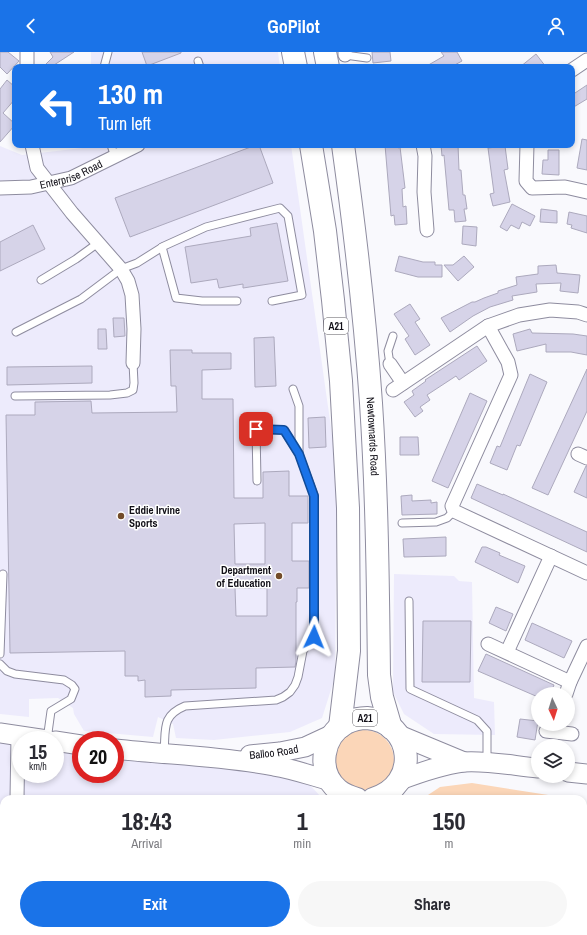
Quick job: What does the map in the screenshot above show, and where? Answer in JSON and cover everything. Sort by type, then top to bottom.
[{"type":"highway","points":[[293,52],[295,64]]},
{"type":"highway","name":"A21","points":[[311,148],[325,231],[333,300],[341,381],[348,508],[349,651],[337,730]]},
{"type":"highway","name":"Newtownards Road","points":[[343,148],[361,293],[371,403],[376,507],[380,675],[382,697],[395,732]]},
{"type":"highway","name":"A21","points":[[337,790],[326,772],[324,762],[328,742],[337,730],[352,720],[366,718],[380,721],[395,732],[404,745],[406,755],[405,768],[389,792]]},
{"type":"highway","points":[[337,790],[346,795]]},
{"type":"street","points":[[27,64],[28,52]]},
{"type":"street","points":[[575,68],[587,60]]},
{"type":"street","points":[[33,148],[37,168],[120,269],[128,282],[132,295],[134,329],[133,363]]},
{"type":"street","name":"Enterprise Road","points":[[0,188],[20,188],[50,184],[71,178],[113,151],[126,148]]},
{"type":"street","points":[[424,148],[425,156],[424,192],[427,230]]},
{"type":"street","points":[[527,148],[526,181],[532,188],[565,187],[587,192]]},
{"type":"street","points":[[390,364],[398,386],[488,326],[519,315],[550,310],[578,312],[587,315]]},
{"type":"street","points":[[488,326],[508,362],[511,375],[452,506],[454,511],[587,573]]},
{"type":"street","points":[[507,652],[551,556]]},
{"type":"street","points":[[488,644],[507,652],[566,687]]},
{"type":"street","points":[[568,687],[587,646]]},
{"type":"street","name":"Balloo Road","points":[[211,757],[280,752],[305,747],[337,730]]},
{"type":"street","points":[[562,731],[572,734]]},
{"type":"street","points":[[395,732],[464,762]]},
{"type":"street","points":[[9,734],[17,795]]},
{"type":"street","name":"Balloo Road","points":[[124,751],[211,757],[274,766],[298,771],[337,790]]},
{"type":"street","points":[[389,792],[430,768],[464,762],[531,767]]},
{"type":"street","points":[[575,773],[587,774]]},
{"type":"lane","points":[[105,64],[108,52]]},
{"type":"lane","points":[[331,60],[367,58]]},
{"type":"lane","points":[[16,332],[81,300],[120,269],[137,263],[162,247],[206,227],[280,208],[288,216],[302,295],[272,301]]},
{"type":"lane","points":[[41,280],[76,259],[98,243]]},
{"type":"lane","points":[[162,247],[176,298],[202,301],[237,301]]},
{"type":"lane","points":[[390,364],[388,350],[393,336]]},
{"type":"lane","points":[[15,396],[127,393],[132,390],[134,383],[133,363]]},
{"type":"lane","points":[[293,389],[299,406],[299,454]]},
{"type":"lane","points":[[164,754],[167,720],[170,714],[177,709],[185,706],[276,700],[290,692],[298,677],[303,651],[312,640],[315,633],[314,496],[299,454],[284,430],[256,429],[257,481]]},
{"type":"lane","points":[[402,523],[436,522],[447,518],[454,511]]},
{"type":"lane","points":[[0,654],[3,574]]},
{"type":"lane","points":[[409,601],[410,689],[477,720],[487,731],[487,763]]},
{"type":"lane","points":[[0,664],[7,671],[15,674],[64,680],[75,689],[71,699],[51,711],[48,731]]},
{"type":"shaded area","points":[[91,52],[278,52],[280,64],[91,64]]},
{"type":"shaded area","points":[[0,146],[22,155],[82,148],[291,148],[337,470],[335,677],[322,718],[290,732],[214,740],[176,738],[173,724],[158,717],[153,737],[124,734],[124,731],[84,731],[74,714],[73,708],[58,698],[29,699],[29,717],[0,714]]},
{"type":"shaded area","points":[[394,574],[454,576],[459,581],[472,582],[474,698],[494,702],[495,735],[434,734],[404,714],[393,692]]},
{"type":"shaded area","points":[[358,730],[370,730],[381,735],[389,743],[394,754],[392,772],[381,785],[370,790],[358,790],[347,785],[339,777],[334,766],[334,754],[339,743],[347,735]]},
{"type":"shaded area","points":[[0,742],[12,743],[12,783],[64,783],[64,748],[72,748],[72,783],[124,783],[124,754],[194,760],[306,781],[319,795],[0,795]]},
{"type":"shaded area","points":[[472,783],[548,795],[428,795],[440,787]]},
{"type":"building","points":[[0,52],[8,52],[19,61],[16,64],[12,64],[12,69],[7,74],[0,67]]},
{"type":"building","points":[[50,52],[74,52],[56,64],[46,64],[53,57]]},
{"type":"building","points":[[142,52],[181,52],[152,64],[146,64]]},
{"type":"building","points":[[372,52],[390,52],[391,61],[373,63]]},
{"type":"building","points":[[441,52],[457,52],[462,61],[456,64],[430,64],[444,56]]},
{"type":"building","points":[[536,54],[544,64],[524,64]]},
{"type":"building","points":[[7,80],[12,84],[12,102],[3,113],[12,121],[12,128],[0,142],[0,89]]},
{"type":"building","points":[[587,85],[587,99],[575,106],[575,93]]},
{"type":"building","points":[[582,139],[587,140],[587,170],[577,168]]},
{"type":"building","points":[[248,148],[260,148],[273,183],[130,237],[115,198]]},
{"type":"building","points":[[385,148],[400,148],[405,188],[402,189],[403,207],[406,206],[407,224],[395,225],[394,215],[391,216]]},
{"type":"building","points":[[441,148],[458,148],[459,170],[461,170],[463,195],[465,195],[467,209],[464,209],[466,221],[455,222],[454,210],[449,210],[444,155],[442,156]]},
{"type":"building","points":[[488,148],[505,148],[508,169],[504,170],[510,202],[493,206],[490,194],[494,193]]},
{"type":"building","points":[[548,150],[559,150],[559,175],[542,174],[543,160],[548,160]]},
{"type":"building","points":[[512,204],[535,216],[530,226],[522,222],[519,229],[511,225],[507,231],[500,227]]},
{"type":"building","points":[[541,209],[557,211],[557,223],[540,222]]},
{"type":"building","points":[[569,212],[587,216],[587,233],[571,228],[572,225],[567,224]]},
{"type":"building","points":[[277,223],[288,281],[243,288],[243,284],[219,288],[217,279],[191,283],[185,247],[251,236],[250,228]]},
{"type":"building","points":[[33,225],[45,249],[0,271],[0,242]]},
{"type":"building","points":[[463,226],[477,227],[476,246],[462,244]]},
{"type":"building","points":[[399,256],[423,262],[435,262],[435,265],[442,265],[442,277],[418,277],[395,271]]},
{"type":"building","points":[[464,256],[474,267],[458,281],[444,265],[453,265]]},
{"type":"building","points":[[556,265],[557,273],[580,275],[578,293],[560,291],[561,283],[536,284],[537,292],[512,296],[513,300],[490,307],[473,316],[450,332],[441,318],[472,302],[517,285],[516,277],[538,274],[538,266]]},
{"type":"building","points":[[410,304],[420,319],[415,322],[430,345],[415,355],[405,339],[409,336],[394,314]]},
{"type":"building","points":[[113,318],[124,318],[125,336],[114,337]]},
{"type":"building","points":[[98,329],[106,329],[107,349],[98,349]]},
{"type":"building","points":[[530,329],[532,333],[573,334],[587,336],[587,355],[571,352],[546,352],[546,344],[517,351],[513,334]]},
{"type":"building","points":[[274,337],[276,386],[255,387],[254,338]]},
{"type":"building","points":[[477,346],[487,361],[459,380],[456,376],[427,395],[430,400],[420,407],[423,411],[415,417],[404,402],[414,395],[412,391],[426,381],[425,380]]},
{"type":"building","name":"Eddie Irvine Sports","points":[[170,350],[192,350],[192,353],[231,353],[231,369],[202,370],[202,399],[233,399],[234,498],[263,498],[263,472],[289,471],[289,496],[308,496],[308,523],[292,523],[292,561],[309,561],[309,588],[297,588],[295,667],[256,668],[256,688],[171,690],[171,696],[145,697],[145,680],[138,681],[138,676],[125,676],[125,651],[10,653],[6,415],[35,415],[35,402],[91,401],[92,413],[177,412],[176,386],[171,386]],"holes":[[[265,523],[265,564],[235,564],[234,524]],[[235,588],[267,588],[267,616],[236,616]]]},
{"type":"building","points":[[92,366],[92,383],[7,385],[7,367]]},
{"type":"building","points":[[587,369],[587,411],[548,495],[532,488]]},
{"type":"building","points":[[530,374],[547,382],[520,446],[517,445],[507,470],[490,463],[497,446],[500,447]]},
{"type":"building","points":[[470,393],[487,401],[448,488],[432,481]]},
{"type":"building","points":[[325,417],[326,447],[309,448],[308,418]]},
{"type":"building","points":[[400,437],[418,437],[419,455],[400,455]]},
{"type":"building","points":[[587,466],[587,498],[574,492]]},
{"type":"building","points":[[477,484],[503,494],[587,532],[587,552],[471,498]]},
{"type":"building","points":[[412,495],[412,501],[431,500],[431,503],[437,502],[437,514],[402,515],[401,496]]},
{"type":"building","points":[[446,537],[446,556],[404,557],[403,539]]},
{"type":"building","points":[[482,547],[486,547],[500,553],[499,555],[525,566],[518,583],[475,562]]},
{"type":"building","points":[[496,607],[513,614],[506,631],[489,623]]},
{"type":"building","points":[[423,621],[471,621],[470,682],[422,682]]},
{"type":"building","points":[[532,623],[572,641],[564,658],[525,640]]},
{"type":"building","points":[[486,654],[554,685],[553,687],[531,687],[531,694],[478,671]]},
{"type":"building","points":[[520,719],[531,720],[531,731],[536,731],[535,739],[517,737]]},
{"type":"place","name":"Eddie Irvine Sports","points":[[121,516]]},
{"type":"place","name":"Department of Education","points":[[279,576]]},
{"type":"route","points":[[256,429],[284,430],[299,454],[314,496],[314,637]]}]
